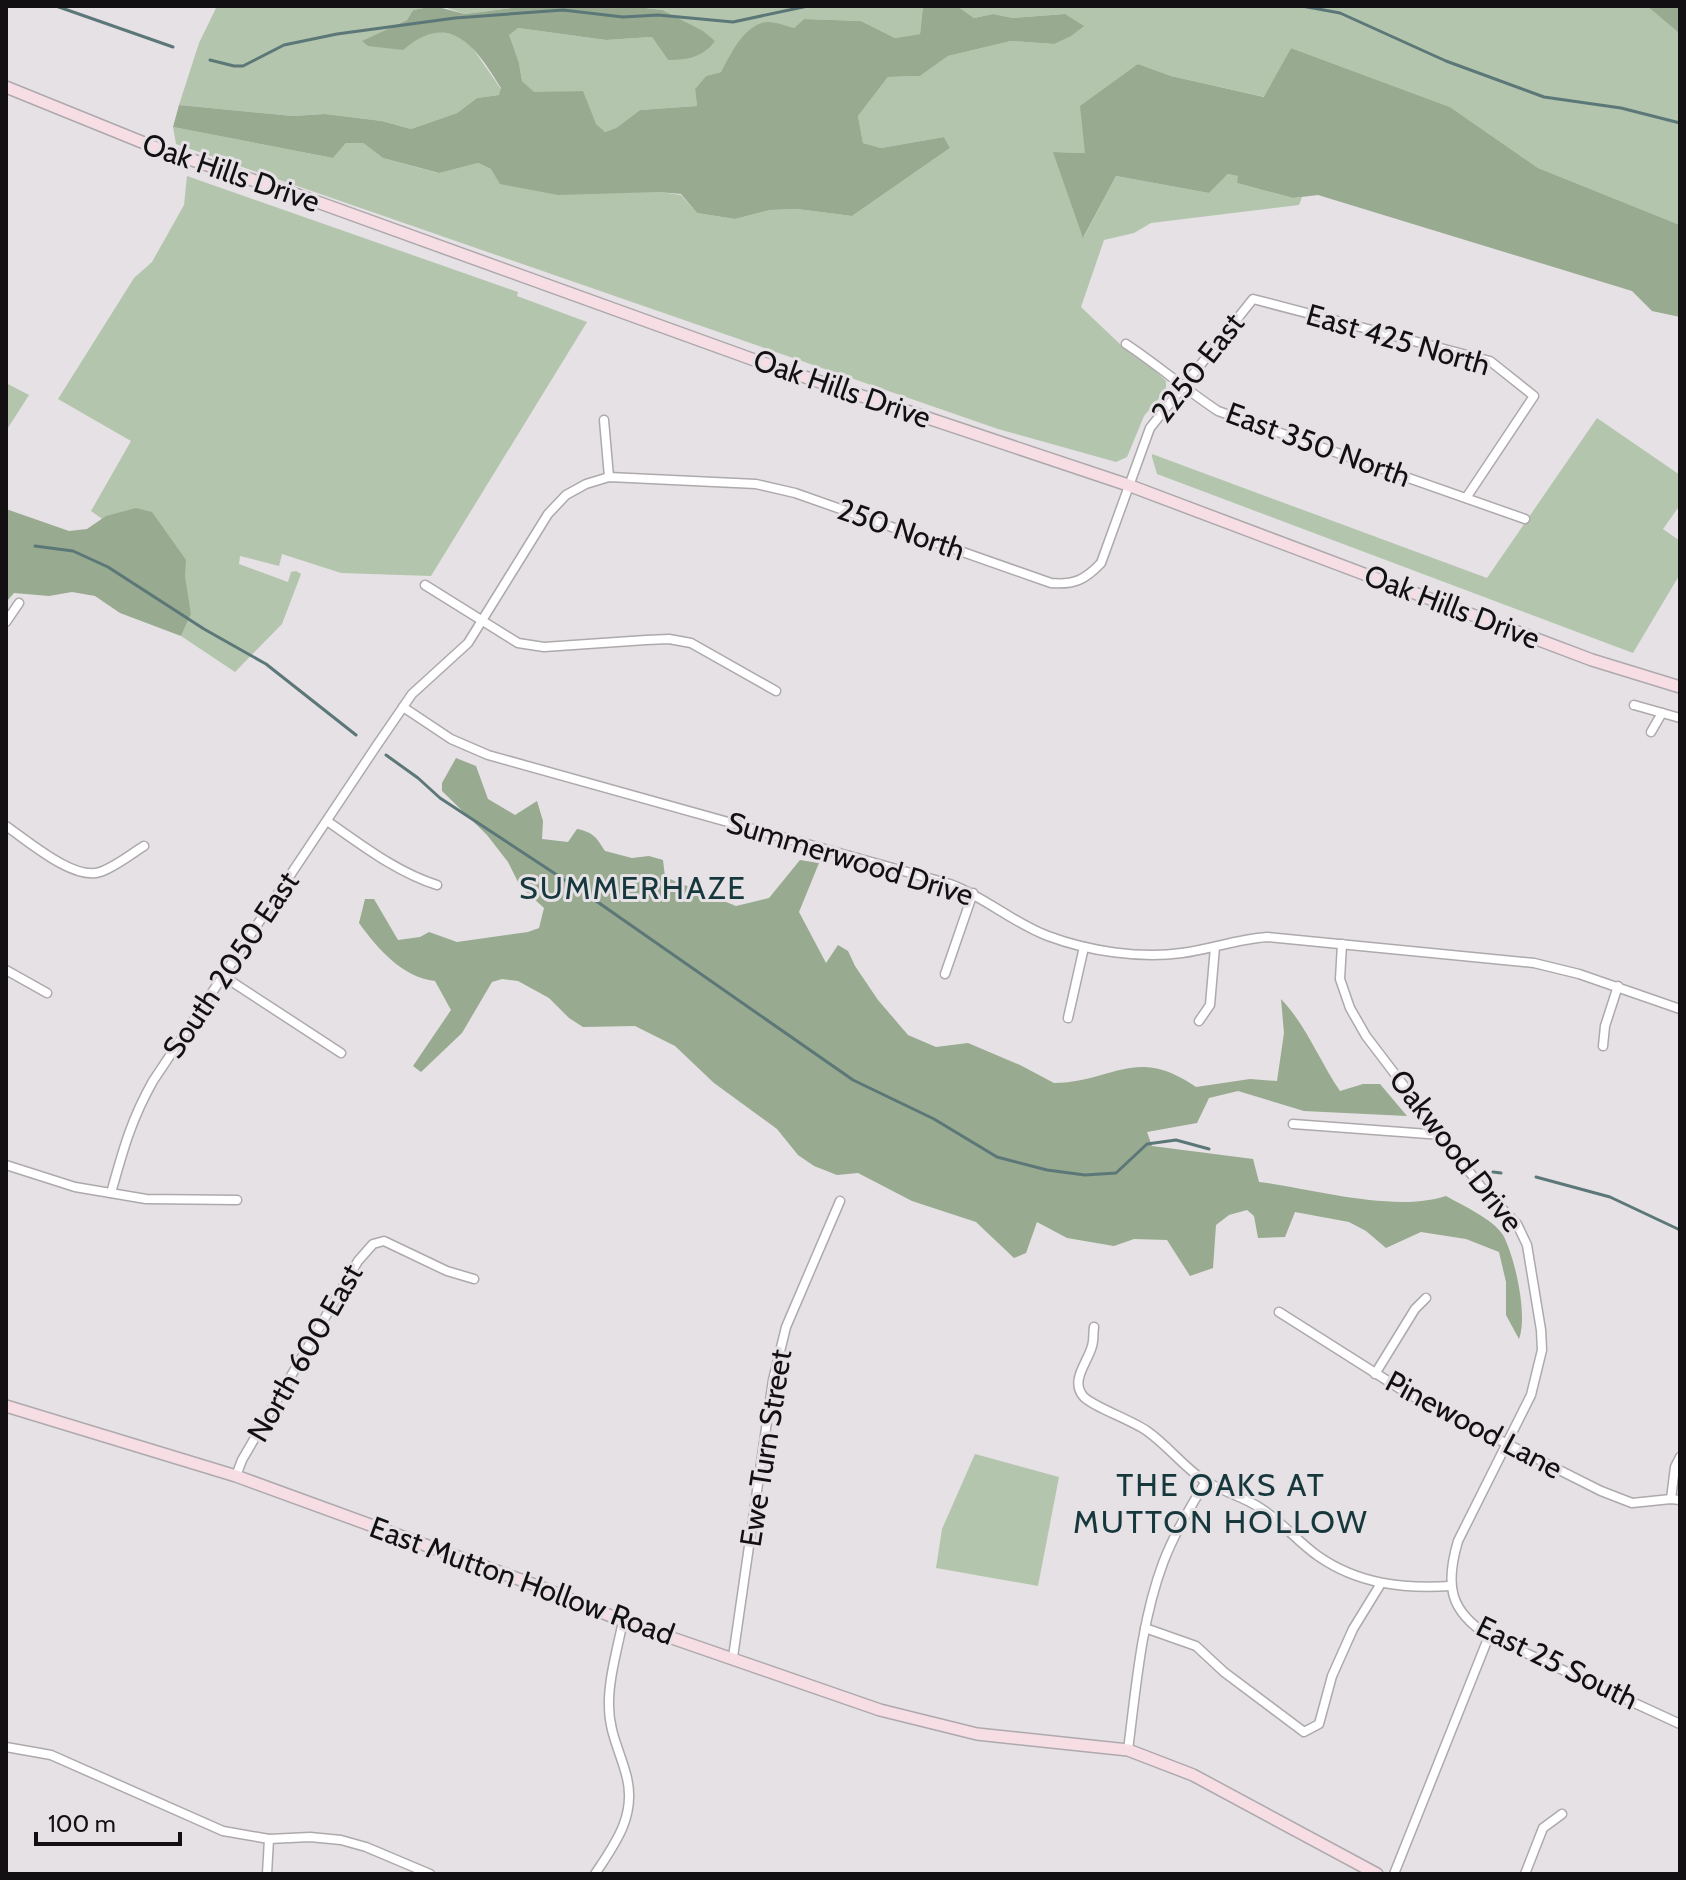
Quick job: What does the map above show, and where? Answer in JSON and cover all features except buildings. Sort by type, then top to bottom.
[{"type":"main road","name":"Oak Hills Drive","points":[[6,87],[159,149],[298,195],[760,362],[1128,485],[1592,660],[1680,687]]},
{"type":"main road","name":"East Mutton Hollow Road","points":[[6,1406],[236,1476],[543,1588],[623,1621],[913,1719],[977,1734],[1128,1750],[1193,1775],[1377,1874]]},
{"type":"street","name":"2250 East","points":[[1128,485],[1150,428],[1253,299]]},
{"type":"street","name":"East 425 North","points":[[1253,299],[1490,361],[1534,396],[1466,498]]},
{"type":"street","name":"East 350 North","points":[[1126,344],[1218,411],[1525,519]]},
{"type":"street","points":[[604,420],[609,477]]},
{"type":"street","name":"250 North","points":[[609,477],[756,484],[795,493],[1051,583],[1071,585],[1089,576],[1101,563],[1128,485]]},
{"type":"street","name":"South 2050 East","points":[[111,1193],[122,1147],[135,1113],[153,1081],[403,707],[425,680],[468,643],[548,514],[566,495],[586,484],[609,477]]},
{"type":"street","points":[[425,585],[518,643],[544,647],[658,639],[691,643],[776,691]]},
{"type":"street","points":[[6,622],[19,603]]},
{"type":"street","points":[[1634,705],[1680,718]]},
{"type":"street","name":"Summerwood Drive","points":[[403,707],[451,739],[488,755],[973,893],[1047,936],[1084,947],[1134,954],[1179,954],[1267,937],[1534,963],[1618,986],[1680,1009]]},
{"type":"street","points":[[1651,732],[1662,713]]},
{"type":"street","points":[[327,821],[387,862],[437,885]]},
{"type":"street","points":[[6,826],[67,867],[86,874],[101,872],[144,846]]},
{"type":"street","points":[[945,974],[973,893]]},
{"type":"street","name":"Oakwood Drive","points":[[1342,944],[1340,979],[1350,1008],[1366,1036],[1481,1187],[1517,1224],[1527,1245],[1542,1350],[1531,1395],[1458,1541],[1450,1567],[1451,1586]]},
{"type":"street","points":[[1068,1018],[1084,947]]},
{"type":"street","points":[[1199,1021],[1210,1005],[1215,947]]},
{"type":"street","points":[[6,970],[47,993]]},
{"type":"street","points":[[223,976],[341,1053]]},
{"type":"street","points":[[1603,1046],[1605,1026],[1618,986]]},
{"type":"street","points":[[1293,1124],[1442,1135]]},
{"type":"street","points":[[6,1165],[75,1187],[146,1199],[237,1200]]},
{"type":"street","name":"Ewe Turn Street","points":[[733,1657],[773,1380],[786,1327],[840,1201]]},
{"type":"street","name":"North 600 East","points":[[236,1476],[242,1460],[358,1261],[373,1244],[384,1241],[447,1271],[474,1279]]},
{"type":"street","points":[[1375,1374],[1415,1309],[1426,1298]]},
{"type":"street","name":"Pinewood Lane","points":[[1279,1312],[1410,1395],[1632,1503],[1676,1499]]},
{"type":"street","points":[[1094,1327],[1093,1345],[1078,1385],[1083,1396],[1093,1404],[1146,1430],[1206,1481],[1264,1510],[1319,1557],[1380,1585],[1416,1589],[1451,1586]]},
{"type":"street","points":[[1676,1499],[1675,1467],[1680,1457]]},
{"type":"street","points":[[1128,1750],[1145,1628],[1163,1564],[1180,1525],[1206,1481]]},
{"type":"street","points":[[1145,1628],[1196,1646],[1224,1672],[1304,1732],[1319,1724],[1332,1676],[1353,1629],[1380,1585]]},
{"type":"street","name":"East 25 South","points":[[1451,1586],[1457,1608],[1471,1625],[1489,1636],[1680,1724]]},
{"type":"street","points":[[595,1874],[620,1836],[631,1804],[627,1777],[613,1738],[609,1704],[623,1621]]},
{"type":"street","points":[[1394,1874],[1489,1636]]},
{"type":"street","points":[[6,1747],[20,1747],[51,1755],[223,1831],[269,1839],[310,1837],[341,1840],[430,1874]]},
{"type":"street","points":[[1525,1874],[1543,1828],[1562,1814]]},
{"type":"street","points":[[267,1874],[269,1839]]},
{"type":"green space","points":[[217,6],[434,6],[413,10],[407,20],[363,41],[417,38],[438,31],[458,36],[469,43],[501,89],[499,95],[477,98],[457,113],[411,129],[382,121],[325,114],[293,116],[179,105],[199,43]]},
{"type":"green space","points":[[434,6],[465,14],[527,6],[629,6],[662,10],[703,31],[715,41],[694,56],[668,60],[652,37],[606,40],[518,28],[509,35],[522,81],[534,92],[583,91],[596,124],[605,132],[616,128],[640,110],[697,106],[695,89],[706,76],[721,72],[739,41],[760,24],[771,22],[794,28],[804,19],[861,21],[895,38],[920,34],[923,6],[957,6],[974,18],[993,14],[1013,18],[1065,14],[1084,26],[1054,44],[1011,41],[948,56],[920,76],[888,77],[858,116],[863,143],[881,148],[944,137],[950,148],[852,216],[797,209],[770,210],[735,219],[697,213],[681,194],[558,195],[500,184],[491,169],[478,163],[439,173],[383,158],[363,143],[346,143],[333,158],[173,127],[179,105],[293,116],[325,114],[382,121],[411,129],[457,113],[477,98],[499,95],[501,88],[482,59],[460,38],[448,33],[420,38],[403,50],[368,46],[362,41],[407,20],[413,10]]},
{"type":"green space","points":[[441,6],[527,6],[465,14]]},
{"type":"green space","points":[[629,6],[923,6],[920,34],[895,38],[861,21],[804,19],[794,28],[731,53],[721,72],[706,76],[695,89],[697,106],[640,110],[616,128],[605,132],[596,125],[582,91],[534,93],[522,81],[508,35],[518,28],[606,40],[652,37],[668,60],[662,10]]},
{"type":"green space","points":[[957,6],[1647,6],[1680,34],[1680,225],[1538,168],[1450,107],[1291,48],[1265,97],[1171,76],[1138,64],[1085,153],[1054,152],[1084,237],[1116,176],[1209,193],[1228,174],[1239,176],[1237,183],[1293,198],[1302,197],[1299,205],[1151,223],[1134,233],[1104,240],[1081,307],[1122,346],[1166,381],[1166,390],[1144,416],[1127,457],[1116,462],[998,429],[176,144],[173,127],[333,158],[347,142],[363,143],[383,158],[438,173],[478,163],[491,169],[681,195],[697,213],[735,219],[770,210],[797,209],[852,216],[950,148],[944,137],[881,148],[863,143],[858,116],[888,77],[920,76],[948,56],[1011,41],[1054,44],[1065,14],[1013,18],[993,14],[974,18]]},
{"type":"green space","points":[[1647,6],[1680,6],[1680,34]]},
{"type":"green space","points":[[1291,48],[1450,107],[1538,168],[1680,225],[1680,317],[1652,311],[1632,291],[1318,195],[1293,198],[1237,183],[1238,176],[1228,174],[1209,193],[1116,176],[1083,238],[1053,152],[1085,153],[1080,106],[1138,64],[1171,76],[1264,97]]},
{"type":"green space","points":[[187,176],[518,292],[517,296],[587,322],[431,576],[341,573],[282,554],[279,566],[240,556],[239,564],[288,582],[291,572],[301,574],[282,624],[235,672],[181,636],[191,614],[184,577],[91,511],[131,441],[58,399],[134,278],[152,262],[184,205]]},
{"type":"green space","points":[[6,383],[29,395],[6,431]]},
{"type":"green space","points":[[1597,418],[1680,475],[1680,505],[1663,529],[1680,541],[1680,574],[1633,653],[1157,474],[1152,457],[1152,454],[1487,578]]},
{"type":"green space","points":[[136,508],[152,512],[186,560],[185,577],[191,614],[181,636],[120,613],[95,596],[72,592],[49,596],[14,593],[6,602],[6,509],[69,531],[87,529],[106,516]]},
{"type":"green space","points":[[456,758],[476,766],[488,799],[515,815],[537,801],[543,821],[542,839],[568,842],[577,829],[582,830],[594,836],[605,851],[632,858],[649,856],[663,860],[665,877],[736,906],[769,898],[800,860],[819,863],[799,912],[826,963],[838,945],[848,951],[878,1000],[908,1035],[936,1047],[968,1043],[1054,1083],[1140,1067],[1175,1075],[1196,1087],[1250,1079],[1277,1081],[1284,1033],[1281,999],[1305,1031],[1340,1091],[1363,1084],[1380,1084],[1407,1116],[1304,1111],[1238,1091],[1209,1098],[1197,1123],[1147,1132],[1152,1146],[1253,1159],[1259,1182],[1329,1194],[1403,1202],[1446,1196],[1485,1218],[1503,1235],[1519,1287],[1522,1316],[1519,1339],[1506,1315],[1506,1282],[1499,1252],[1466,1239],[1421,1232],[1386,1248],[1366,1231],[1349,1222],[1295,1212],[1285,1237],[1258,1238],[1254,1216],[1247,1210],[1229,1215],[1216,1225],[1213,1268],[1190,1276],[1167,1240],[1134,1239],[1114,1246],[1067,1238],[1037,1222],[1026,1253],[1014,1258],[976,1222],[912,1201],[858,1173],[837,1175],[814,1166],[798,1155],[777,1129],[714,1083],[675,1046],[635,1026],[583,1027],[549,998],[518,981],[502,979],[492,982],[462,1033],[421,1072],[413,1066],[451,1010],[435,981],[401,968],[366,933],[359,923],[365,899],[374,899],[398,940],[420,937],[429,932],[457,942],[528,932],[539,928],[544,908],[520,886],[508,862],[487,835],[442,791],[442,783]]},
{"type":"green space","points":[[975,1454],[1059,1477],[1038,1586],[936,1568],[942,1529]]},
{"type":"waterway","points":[[56,6],[173,47]]},
{"type":"waterway","points":[[210,60],[243,66],[284,45],[337,34],[455,18],[563,10],[623,17],[658,15],[733,22],[808,6]]},
{"type":"waterway","points":[[1302,6],[1340,13],[1446,61],[1544,97],[1621,108],[1680,123]]},
{"type":"waterway","points":[[35,546],[73,551],[108,567],[204,629],[266,664],[356,735]]},
{"type":"waterway","points":[[386,755],[440,798],[589,896],[853,1080],[934,1119],[997,1157],[1047,1170],[1085,1175],[1116,1173],[1147,1144],[1176,1140],[1209,1149]]},
{"type":"waterway","points":[[1493,1172],[1501,1173]]},
{"type":"waterway","points":[[1536,1177],[1610,1197],[1680,1230]]},
{"type":"district","name":"SUMMERHAZE","points":[[633,888]]},
{"type":"district","name":"THE OAKS AT MUTTON HOLLOW","points":[[1221,1504]]}]
